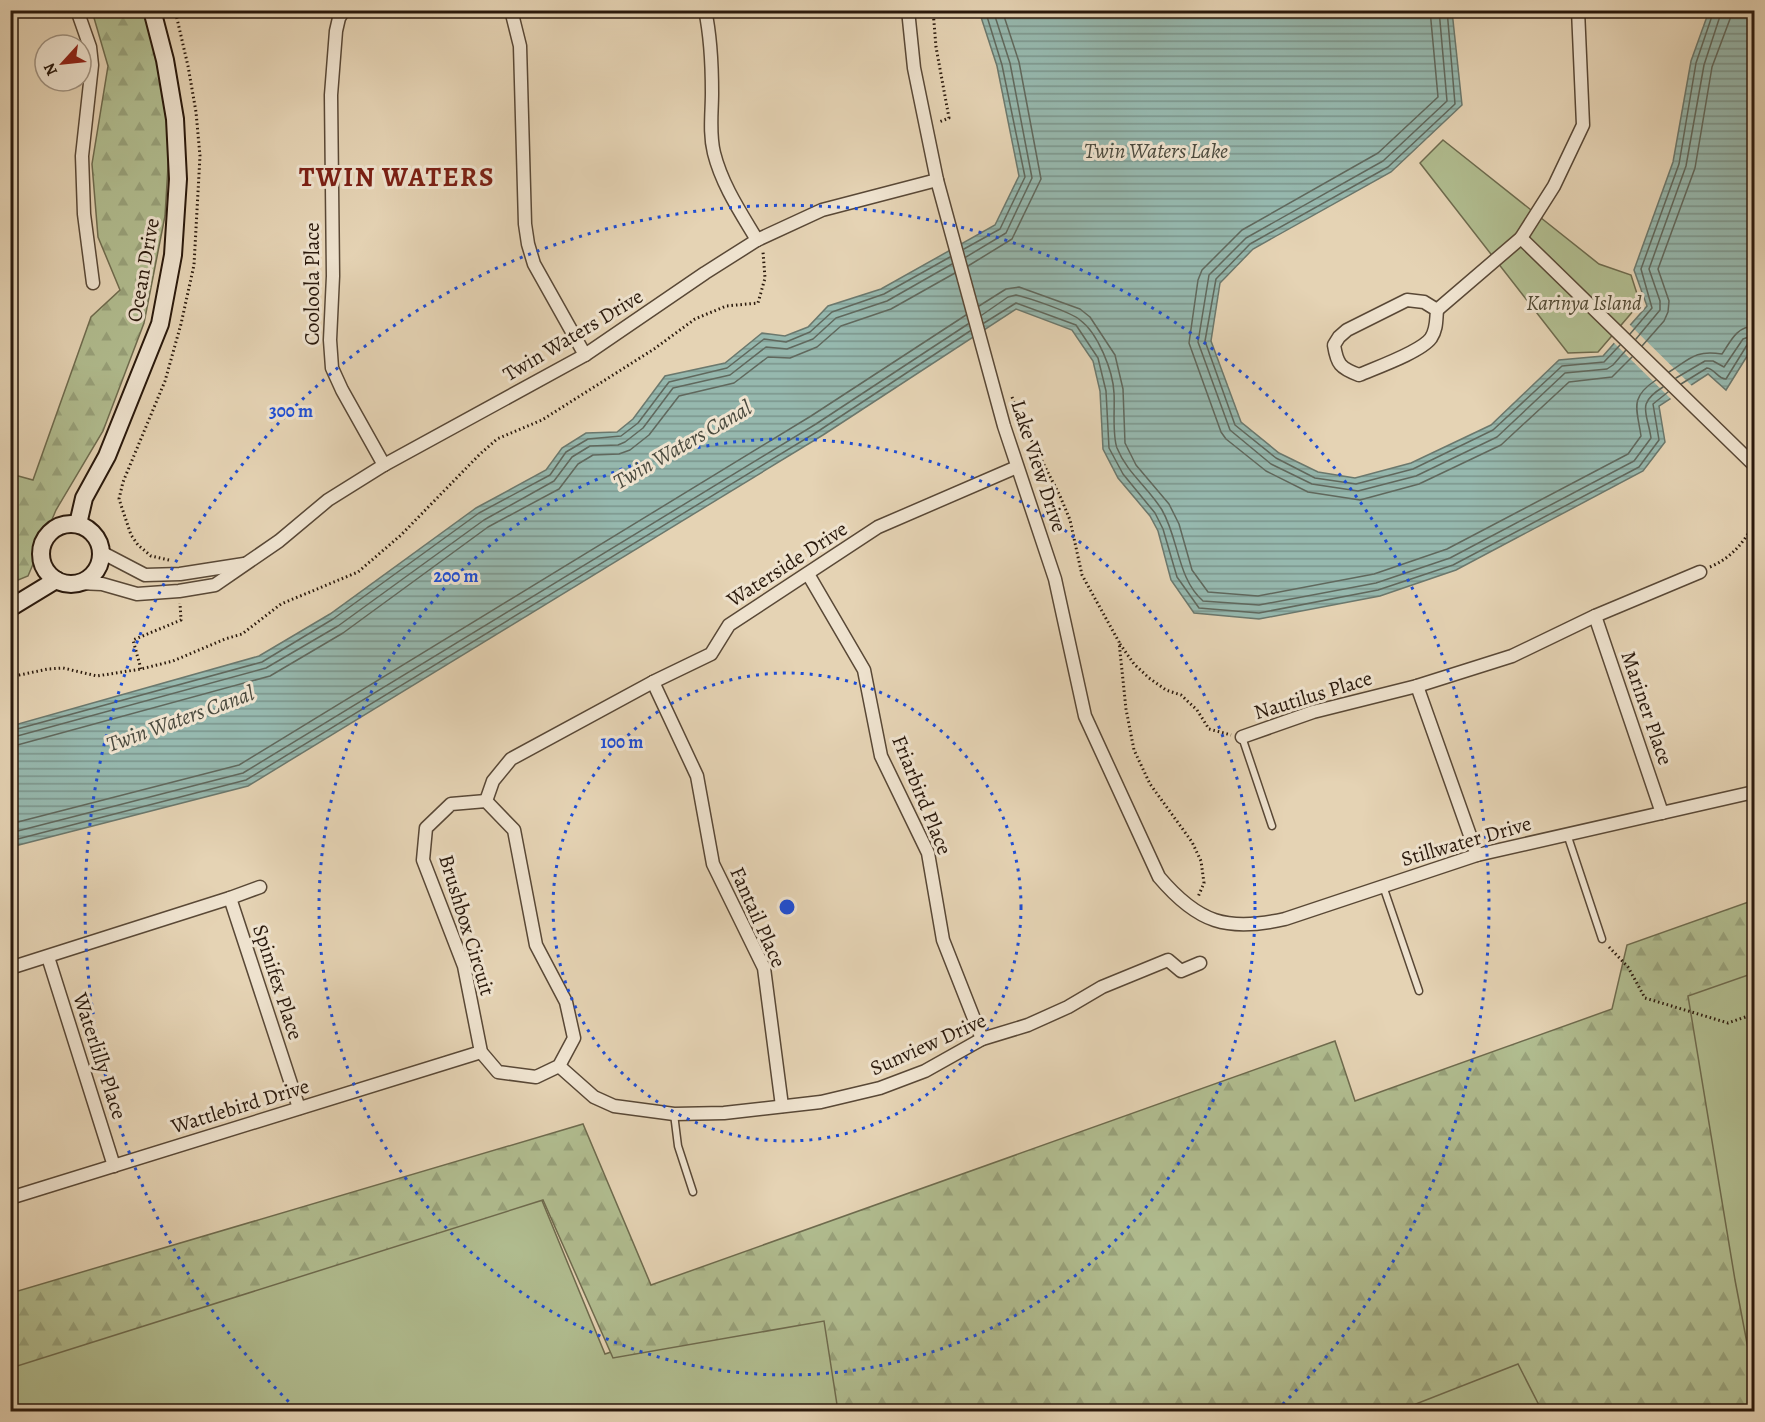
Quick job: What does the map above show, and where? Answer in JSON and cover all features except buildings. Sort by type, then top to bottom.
[{"type":"street","points":[[77,10],[90,47],[93,65],[82,156],[84,214],[93,283]]},
{"type":"street","name":"Ocean Drive","points":[[78,524],[84,498],[107,456],[160,324],[173,255],[178,179],[175,119],[165,60],[152,10]]},
{"type":"street","points":[[511,10],[520,46],[525,224],[528,244],[534,264],[585,355]]},
{"type":"street","points":[[705,10],[711,60],[711,130],[714,152],[721,175],[757,240]]},
{"type":"street","name":"Lake View Drive","points":[[908,10],[914,68],[945,213],[1004,426],[1055,579],[1085,716],[1159,877],[1191,910]]},
{"type":"street","points":[[1437,310],[1424,302],[1407,300],[1347,330],[1334,345],[1336,362],[1347,371],[1359,375],[1404,356],[1430,340],[1436,327],[1437,310],[1521,238],[1554,186],[1582,125],[1578,10]]},
{"type":"street","name":"Cooloola Place","points":[[342,14],[331,95],[333,276],[330,340],[332,368],[384,465]]},
{"type":"street","name":"Twin Waters Drive","points":[[78,583],[102,584],[137,594],[179,591],[215,585],[279,542],[328,500],[384,465],[585,355],[757,240],[822,210],[937,180]]},
{"type":"street","points":[[1521,238],[1617,334],[1755,465]]},
{"type":"street","name":"Waterside Drive","points":[[486,801],[493,781],[511,759],[653,682],[711,654],[729,625],[878,527],[1017,467]]},
{"type":"street","points":[[78,524],[87,528],[99,543],[100,563],[88,579],[78,583],[63,583],[49,574],[41,557],[45,538],[59,526],[78,524]]},
{"type":"street","name":"Twin Waters Drive","points":[[101,552],[145,575],[180,574],[249,563]]},
{"type":"street","points":[[1595,616],[1700,572]]},
{"type":"street","name":"Friarbird Place","points":[[808,574],[864,670],[881,756],[928,853],[943,940],[982,1039]]},
{"type":"street","points":[[10,608],[56,580]]},
{"type":"street","name":"Nautilus Place","points":[[1242,737],[1313,712],[1417,686],[1512,656],[1595,616]]},
{"type":"street","name":"Mariner Place","points":[[1595,616],[1662,813]]},
{"type":"street","name":"Fantail Place","points":[[653,682],[697,776],[713,864],[765,968],[782,1106]]},
{"type":"street","points":[[1417,686],[1477,855]]},
{"type":"street","name":"Stillwater Drive","points":[[1191,910],[1212,919],[1238,925],[1285,919],[1477,855],[1755,792]]},
{"type":"street","points":[[482,1052],[498,1072],[536,1077],[559,1066],[574,1038],[566,1002],[536,945],[514,830],[486,801]]},
{"type":"street","name":"Brushbox Circuit","points":[[482,1052],[464,966],[423,860],[426,828],[451,804],[486,801]]},
{"type":"street","points":[[10,968],[260,887]]},
{"type":"street","name":"Spinifex Place","points":[[230,898],[299,1108]]},
{"type":"street","name":"Waterlilly Place","points":[[48,957],[114,1166]]},
{"type":"street","name":"Sunview Drive","points":[[559,1066],[594,1097],[614,1106],[674,1114],[724,1113],[821,1102],[880,1088],[925,1071],[982,1039],[1028,1025],[1068,1007],[1102,987],[1168,960],[1181,971],[1200,963]]},
{"type":"street","name":"Wattlebird Drive","points":[[10,1198],[482,1052]]},
{"type":"lane","points":[[328,10],[342,14]]},
{"type":"lane","name":"Nautilus Place","points":[[1242,737],[1272,826]]},
{"type":"lane","points":[[1567,834],[1602,939]]},
{"type":"lane","points":[[1383,885],[1419,991]]},
{"type":"lane","points":[[674,1114],[678,1146],[693,1192]]},
{"type":"path","points":[[175,10],[188,66],[201,156],[194,265],[165,381],[123,482],[119,499],[126,525],[138,545],[152,556],[180,562],[180,574]]},
{"type":"path","points":[[933,10],[936,47],[949,118],[938,121],[941,132]]},
{"type":"path","points":[[10,677],[63,668],[97,676],[173,661],[242,634],[281,604],[358,572],[401,535],[497,439],[542,420],[695,320],[726,306],[758,303],[765,278],[765,262],[763,250],[757,240]]},
{"type":"path","points":[[1004,426],[1021,420],[1070,520],[1082,575],[1119,642],[1141,671],[1166,690],[1181,695],[1197,710],[1209,729],[1242,737]]},
{"type":"path","points":[[1700,572],[1726,560],[1748,536],[1755,523]]},
{"type":"path","points":[[141,669],[133,640],[181,620],[179,591]]},
{"type":"path","points":[[1119,642],[1126,709],[1134,750],[1150,784],[1192,842],[1201,861],[1204,883],[1191,910]]},
{"type":"path","points":[[1602,939],[1628,967],[1645,998],[1728,1023],[1755,1014]]},
{"type":"green space","points":[[92,11],[147,11],[154,32],[170,134],[165,216],[144,323],[103,431],[56,510],[28,576],[11,583],[11,474],[33,480],[91,317],[120,290],[98,237],[92,164],[108,66]]},
{"type":"green space","name":"Karinya Island","points":[[1443,140],[1599,264],[1631,275],[1640,303],[1598,352],[1568,353],[1420,163]]},
{"type":"green space","points":[[1754,900],[1754,973],[1688,996],[1754,1380],[1754,1411],[1542,1411],[1518,1364],[1398,1411],[838,1411],[824,1321],[613,1358],[543,1200],[11,1368],[11,1293],[583,1124],[651,1285],[1335,1041],[1355,1101],[1612,1009],[1627,945]]},
{"type":"green space","points":[[1754,968],[1754,1411],[11,1412],[10,1355],[536,1186],[605,1354]]},
{"type":"water","name":"Twin Waters Lake","points":[[979,11],[1452,11],[1462,105],[1391,172],[1253,249],[1220,283],[1211,341],[1241,422],[1279,453],[1318,472],[1355,478],[1411,463],[1491,425],[1559,360],[1603,356],[1647,306],[1634,270],[1673,162],[1691,61],[1709,11],[1754,11],[1754,345],[1726,390],[1708,374],[1659,406],[1665,442],[1643,471],[1456,570],[1380,596],[1259,619],[1194,613],[1171,580],[1158,531],[1150,516],[1118,478],[1103,449],[1100,391],[1093,361],[1072,330],[1016,309],[823,435],[248,786],[11,847],[11,726],[259,656],[330,614],[476,508],[546,470],[562,448],[586,433],[617,432],[633,419],[665,376],[725,363],[762,333],[785,336],[808,327],[828,306],[881,289],[995,225],[1019,176],[997,66]]},
{"type":"pier","points":[[1628,323],[1693,387],[1672,400],[1612,341]]},
{"type":"district","name":"TWIN WATERS","points":[[397,177]]},
{"type":"water label","name":"Twin Waters Canal","points":[[682,444]]},
{"type":"water label","name":"Twin Waters Canal","points":[[180,718]]}]
